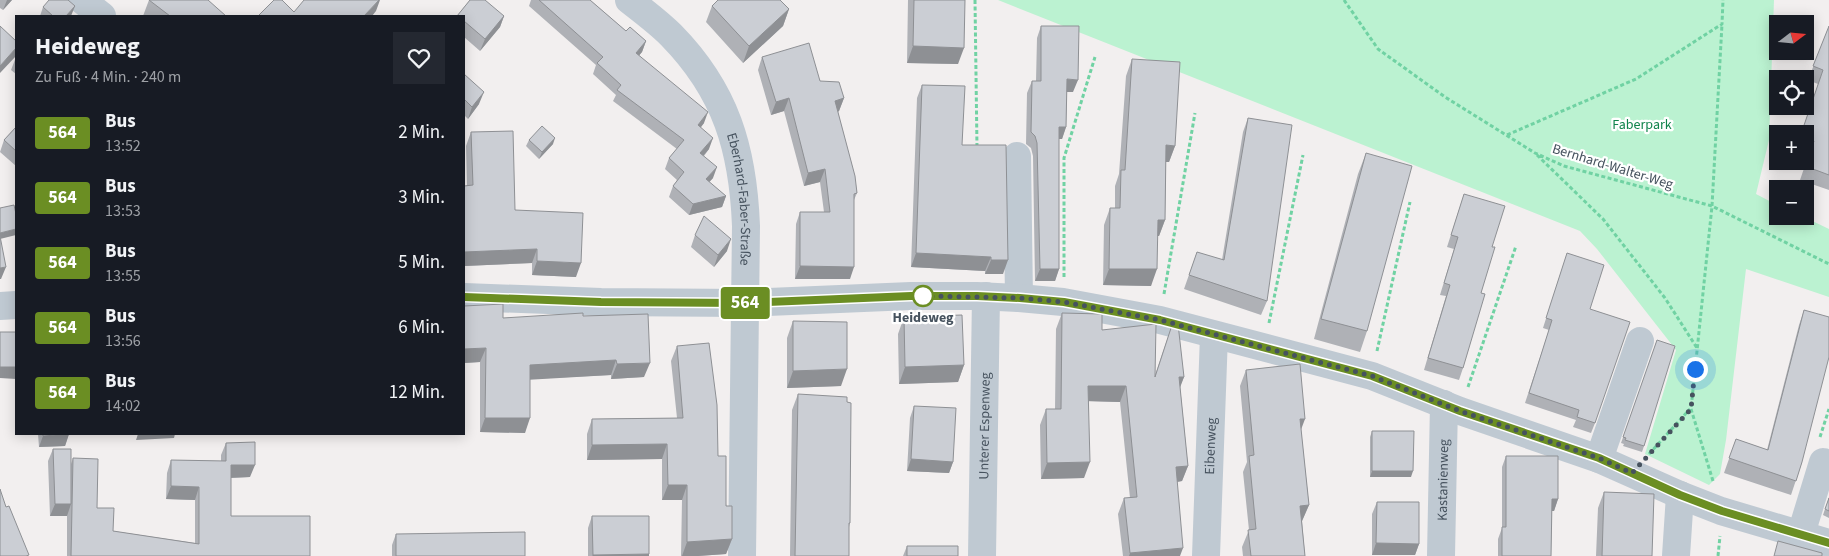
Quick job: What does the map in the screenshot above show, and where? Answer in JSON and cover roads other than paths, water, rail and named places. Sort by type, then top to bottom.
[{"type":"street","points":[[82,0],[101,15]]},
{"type":"street","name":"Eberhard-Faber-Straße","points":[[629,0],[670,34],[710,83],[723,107],[737,148],[745,197],[742,556]]},
{"type":"street","points":[[1017,156],[1020,298]]},
{"type":"street","points":[[465,297],[601,302],[744,303],[911,296],[986,296],[1064,302],[1160,320],[1372,376],[1452,408],[1599,458],[1680,495],[1722,511],[1829,543]]},
{"type":"street","name":"Unterer Espenweg","points":[[982,556],[986,296]]},
{"type":"street","points":[[0,306],[15,305]]},
{"type":"street","name":"Eibenweg","points":[[1206,556],[1214,335]]},
{"type":"street","points":[[1599,458],[1640,341]]},
{"type":"street","name":"Kastanienweg","points":[[1441,556],[1452,408]]},
{"type":"street","points":[[1801,534],[1823,462]]},
{"type":"street","points":[[1676,556],[1680,495]]},
{"type":"place","name":"Heideweg","points":[[923,296]]},
{"type":"park label","name":"Faberpark","points":[[1642,124]]}]
